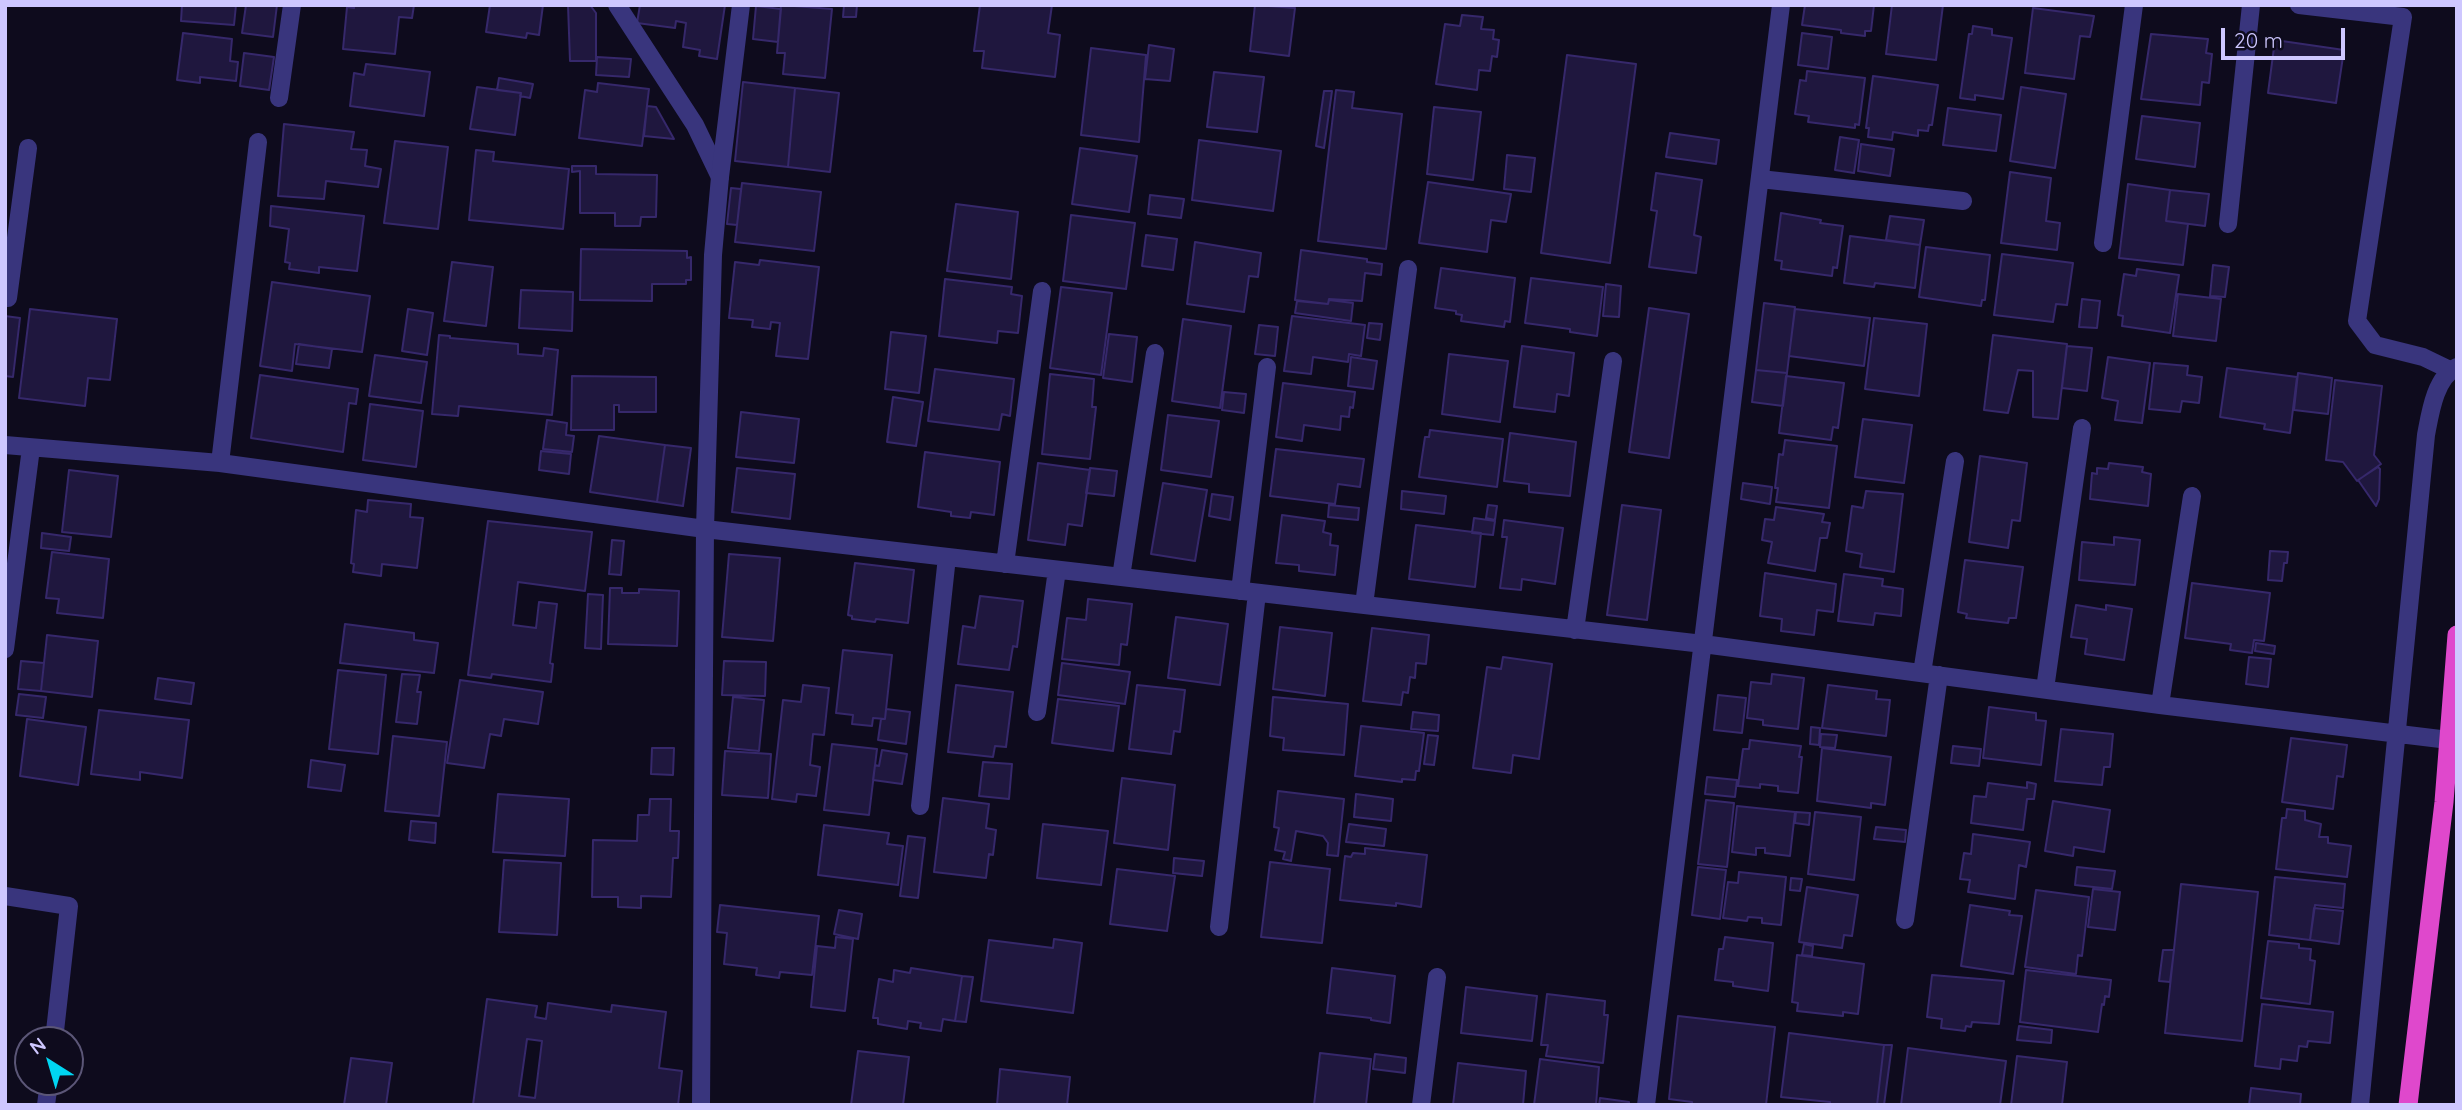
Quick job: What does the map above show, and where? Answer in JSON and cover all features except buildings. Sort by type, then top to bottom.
[{"type":"highway","points":[[2408,1105],[2444,802],[2457,635]]},
{"type":"street","points":[[279,98],[292,5]]},
{"type":"street","points":[[617,5],[695,125],[720,177]]},
{"type":"street","points":[[701,1105],[705,529],[713,255],[741,5]]},
{"type":"street","points":[[1646,1105],[1781,5]]},
{"type":"street","points":[[2103,243],[2134,5]]},
{"type":"street","points":[[2228,224],[2251,5]]},
{"type":"street","points":[[2299,5],[2403,17],[2357,321],[2375,345],[2453,368],[2432,401],[2426,435],[2360,1105]]},
{"type":"street","points":[[220,463],[258,142]]},
{"type":"street","points":[[5,298],[8,298],[28,148]]},
{"type":"street","points":[[1760,179],[1963,201]]},
{"type":"street","points":[[1364,605],[1408,269]]},
{"type":"street","points":[[1005,564],[1042,291]]},
{"type":"street","points":[[1121,577],[1155,353]]},
{"type":"street","points":[[1575,630],[1613,361]]},
{"type":"street","points":[[1219,927],[1267,367]]},
{"type":"street","points":[[2045,689],[2082,428]]},
{"type":"street","points":[[5,445],[220,463],[705,529],[1703,644],[2160,705],[2457,741]]},
{"type":"street","points":[[5,649],[31,448]]},
{"type":"street","points":[[1905,920],[1955,461]]},
{"type":"street","points":[[2160,705],[2192,496]]},
{"type":"street","points":[[920,806],[947,557]]},
{"type":"street","points":[[1037,712],[1057,570]]},
{"type":"street","points":[[5,896],[69,906],[56,1026]]},
{"type":"street","points":[[1421,1105],[1437,977]]}]
